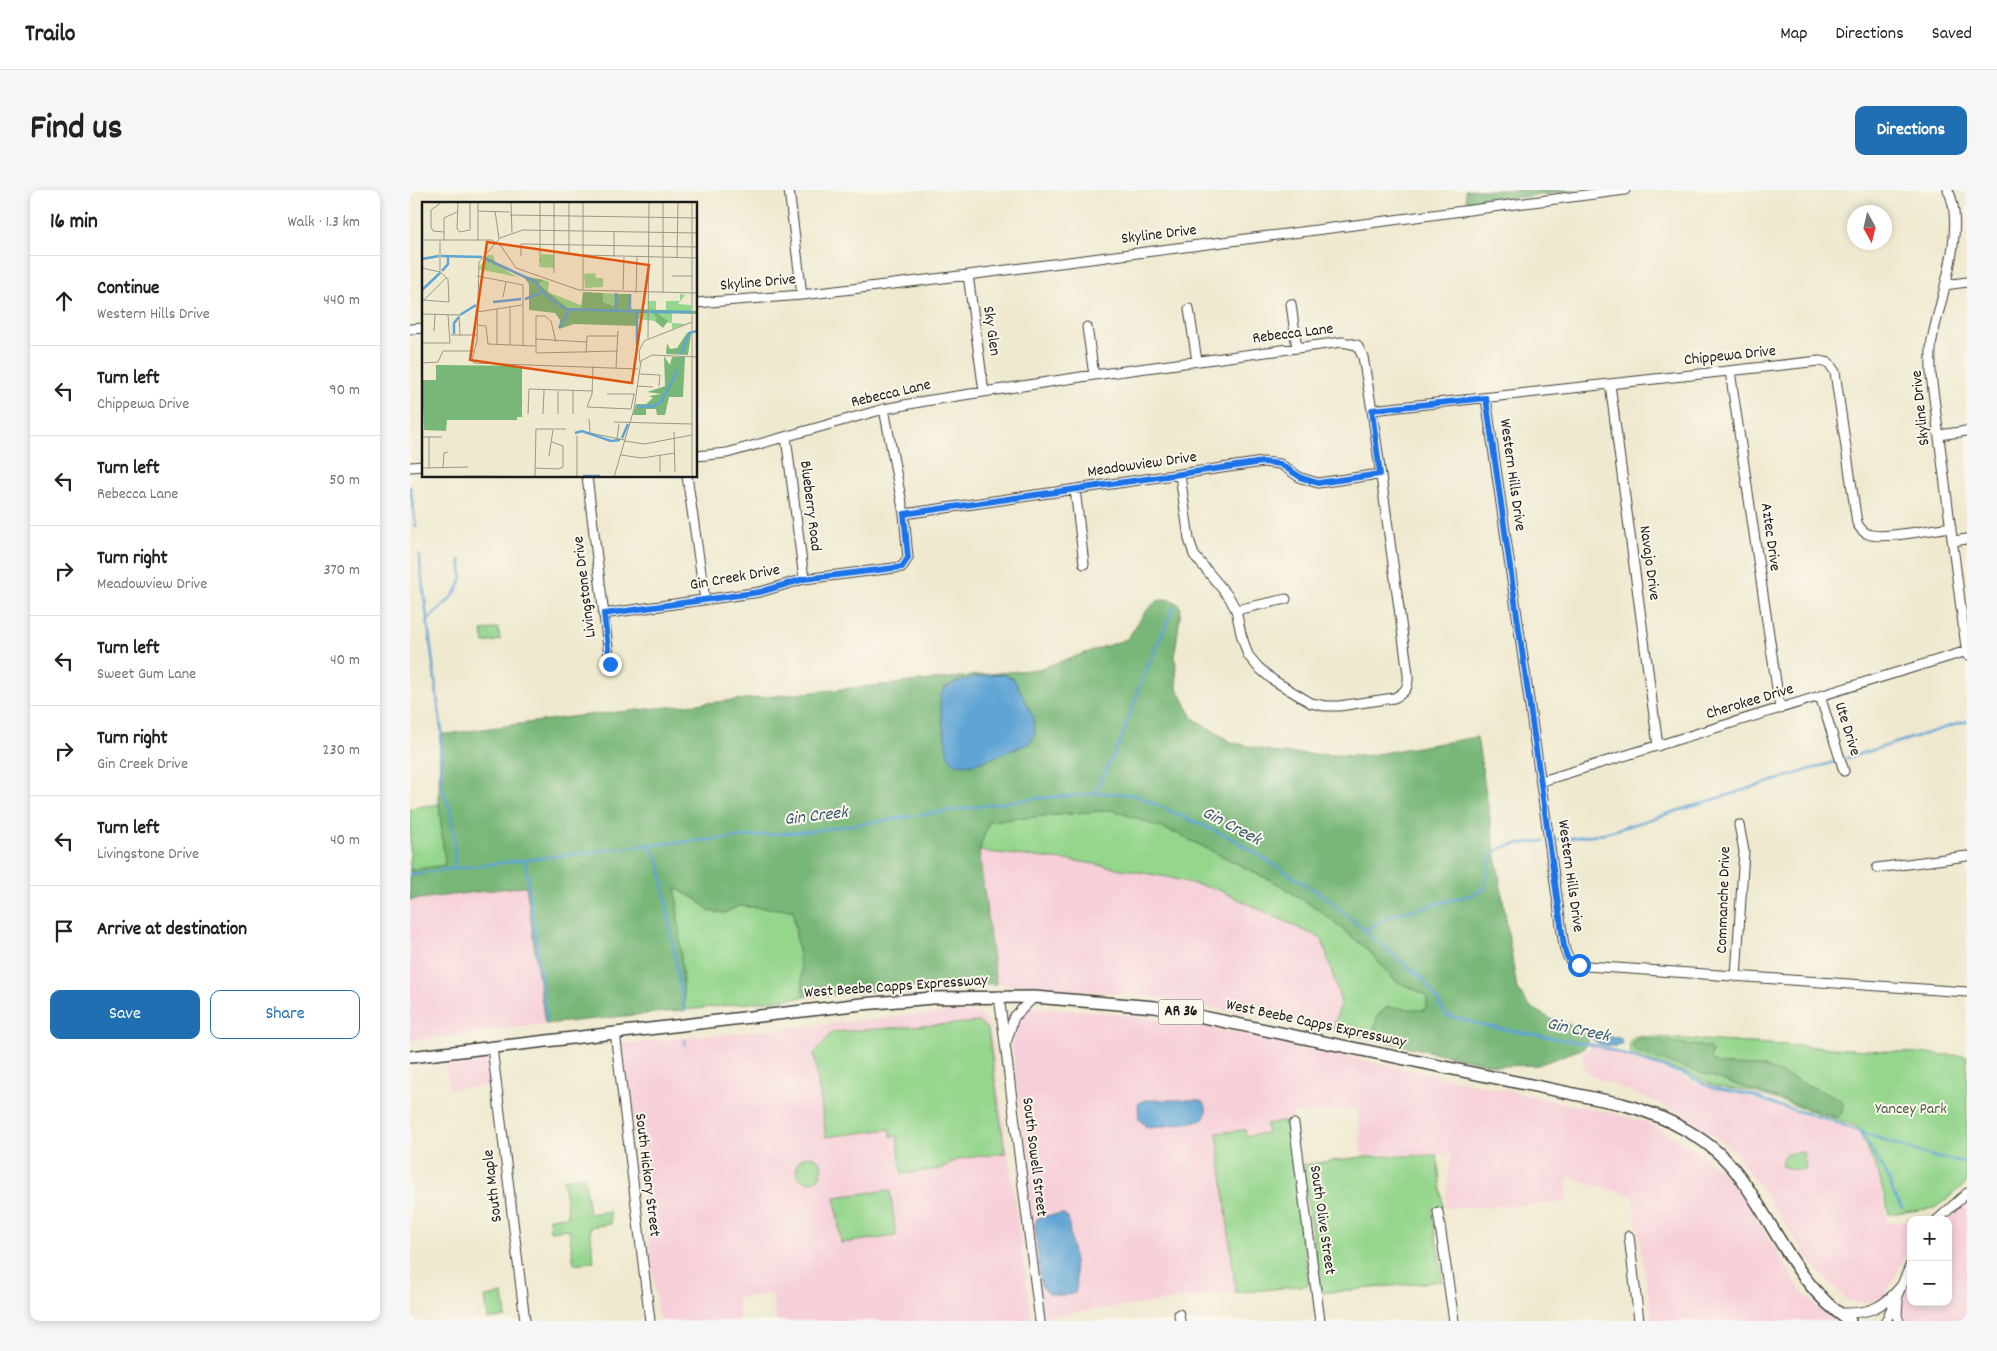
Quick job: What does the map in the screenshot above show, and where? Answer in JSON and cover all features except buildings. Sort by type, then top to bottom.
[{"type":"main road","name":"West Beebe Capps Expressway","points":[[410,1057],[871,1003],[933,998],[1034,997],[1155,1007],[1622,1104],[1654,1115],[1676,1125],[1715,1149],[1739,1176],[1802,1273],[1842,1317],[1850,1321]]},
{"type":"street","points":[[789,190],[802,295]]},
{"type":"street","name":"Skyline Drive","points":[[698,304],[802,295],[968,275],[1625,190]]},
{"type":"street","name":"Skyline Drive","points":[[1948,190],[1955,206],[1956,216],[1952,259],[1932,341],[1931,375],[1967,653]]},
{"type":"street","name":"Sky Glen","points":[[968,275],[984,392]]},
{"type":"street","points":[[1945,285],[1967,282]]},
{"type":"street","points":[[1291,304],[1297,348]]},
{"type":"street","points":[[1189,309],[1197,361]]},
{"type":"street","points":[[1087,327],[1094,375]]},
{"type":"street","name":"Rebecca Lane","points":[[698,456],[727,453],[884,409],[984,392],[1094,375],[1342,342],[1357,345],[1364,356],[1372,410],[1409,682],[1407,689],[1394,698],[1339,706],[1325,706],[1311,703],[1273,680],[1248,655],[1236,610],[1229,597],[1194,554],[1189,538],[1180,475]]},
{"type":"street","name":"Chippewa Drive","points":[[1372,410],[1819,361],[1829,364],[1835,372],[1856,523],[1860,530],[1867,534],[1883,536],[1951,527]]},
{"type":"street","name":"Aztec Drive","points":[[1730,371],[1780,708]]},
{"type":"street","name":"Navajo Drive","points":[[1610,384],[1658,746]]},
{"type":"street","name":"Western Hills Drive","points":[[1486,398],[1566,957],[1571,963],[1587,966],[1967,992]]},
{"type":"street","points":[[884,409],[904,514]]},
{"type":"street","points":[[1939,435],[1967,431]]},
{"type":"street","name":"Blueberry Road","points":[[786,437],[804,579]]},
{"type":"street","name":"Meadowview Drive","points":[[904,514],[1263,462],[1280,464],[1302,478],[1318,483],[1380,474]]},
{"type":"street","name":"Livingstone Drive","points":[[586,478],[610,664]]},
{"type":"street","points":[[687,478],[705,600]]},
{"type":"street","points":[[1075,490],[1084,564]]},
{"type":"street","name":"Gin Creek Drive","points":[[604,614],[760,592],[804,579],[902,567],[908,558],[904,514]]},
{"type":"street","points":[[1952,541],[1967,539]]},
{"type":"street","points":[[1236,610],[1286,599]]},
{"type":"street","name":"Cherokee Drive","points":[[1542,782],[1780,708],[1967,653]]},
{"type":"street","name":"Ute Drive","points":[[1820,696],[1844,771]]},
{"type":"street","name":"Commanche Drive","points":[[1736,977],[1744,851],[1739,825]]},
{"type":"street","points":[[1877,868],[1967,856]]},
{"type":"street","name":"South Sowell Street","points":[[999,996],[1040,1321]]},
{"type":"street","points":[[1006,1053],[1008,1032],[1014,1017],[1034,997]]},
{"type":"street","name":"South Hickory Street","points":[[614,1032],[650,1321]]},
{"type":"street","name":"South Maple","points":[[492,1047],[525,1321]]},
{"type":"street","name":"South Olive Street","points":[[1294,1124],[1320,1321]]},
{"type":"street","points":[[1941,1216],[1967,1193]]},
{"type":"street","points":[[1438,1212],[1454,1321]]},
{"type":"street","points":[[1629,1236],[1640,1321]]},
{"type":"street","points":[[1886,1321],[1907,1273]]},
{"type":"street","points":[[1842,1317],[1873,1310],[1889,1300],[1901,1286]]},
{"type":"street","points":[[1899,1321],[1897,1307],[1901,1286]]},
{"type":"shaded area","points":[[979,851],[1083,862],[1167,877],[1219,890],[1322,939],[1341,1002],[1333,1030],[1141,995],[996,984]]},
{"type":"shaded area","points":[[526,886],[545,1024],[410,1041],[410,900]]},
{"type":"shaded area","points":[[1035,1007],[1164,1020],[1231,1032],[1646,1122],[1689,1145],[1721,1171],[1742,1196],[1802,1292],[1833,1321],[1653,1321],[1632,1196],[1568,1177],[1566,1203],[1445,1208],[1451,1154],[1362,1156],[1357,1108],[1296,1113],[1288,1121],[1266,1124],[1267,1133],[1246,1136],[1245,1130],[1217,1133],[1236,1293],[1043,1316],[1012,1041],[1012,1028],[1017,1018],[1029,1008]]},
{"type":"shaded area","points":[[957,1011],[979,1014],[990,1026],[1032,1321],[776,1321],[772,1294],[737,1298],[740,1321],[659,1321],[623,1044]]},
{"type":"shaded area","points":[[1591,1047],[1598,1047],[1712,1089],[1751,1097],[1764,1103],[1857,1131],[1877,1171],[1888,1223],[1907,1221],[1907,1251],[1883,1297],[1858,1303],[1847,1300],[1814,1266],[1734,1150],[1679,1112],[1590,1075],[1584,1069],[1582,1059],[1584,1052]]},
{"type":"shaded area","points":[[488,1058],[491,1085],[449,1090],[446,1063]]},
{"type":"shaded area","points":[[1967,1203],[1967,1321],[1907,1321],[1903,1316],[1902,1306],[1907,1289],[1907,1306],[1952,1306],[1952,1216]]},
{"type":"green space","points":[[1465,190],[1578,190],[1467,204]]},
{"type":"green space","points":[[1169,599],[1176,602],[1181,608],[1175,653],[1177,688],[1193,718],[1231,742],[1278,753],[1364,756],[1477,737],[1517,989],[1529,1006],[1551,1019],[1585,1029],[1588,1040],[1584,1048],[1538,1065],[1498,1066],[1373,1039],[1377,1016],[1387,1007],[1424,1010],[1427,1003],[1426,995],[1394,980],[1368,950],[1324,914],[1280,885],[1178,834],[1113,810],[989,821],[979,851],[996,984],[954,983],[804,997],[793,910],[739,906],[724,913],[710,911],[696,899],[676,888],[685,1010],[545,1024],[526,886],[410,900],[410,870],[445,865],[439,804],[440,735],[570,717],[1038,669],[1127,639],[1146,611],[1157,601]],"holes":[[[956,683],[1035,733],[1030,743],[979,763],[941,697],[945,687]]]},
{"type":"green space","points":[[498,628],[500,640],[484,643],[482,631]]},
{"type":"green space","points":[[439,804],[445,866],[410,870],[410,808]]},
{"type":"green space","points":[[1113,810],[1178,834],[1280,885],[1324,914],[1368,950],[1394,980],[1426,995],[1427,1003],[1424,1010],[1387,1007],[1377,1016],[1373,1039],[1333,1030],[1341,1002],[1322,939],[1219,890],[1167,877],[1083,862],[979,851],[989,821]]},
{"type":"green space","points":[[675,888],[696,899],[710,911],[724,913],[739,906],[793,910],[804,997],[685,1010]]},
{"type":"green space","points":[[979,1022],[988,1030],[1005,1153],[958,1159],[940,1169],[902,1174],[897,1136],[891,1136],[890,1129],[826,1137],[814,1054],[832,1032]]},
{"type":"green space","name":"Yancey Park","points":[[1635,1036],[1967,1056],[1967,1183],[1935,1208],[1889,1214],[1878,1172],[1856,1126],[1753,1092],[1714,1086],[1690,1074],[1636,1057],[1630,1050],[1632,1038]]},
{"type":"green space","points":[[1640,1038],[1708,1047],[1712,1050],[1711,1059],[1717,1064],[1766,1067],[1840,1099],[1843,1104],[1842,1113],[1835,1117],[1636,1052],[1633,1044],[1635,1040]]},
{"type":"green space","points":[[1288,1121],[1309,1285],[1236,1293],[1217,1133],[1245,1130],[1246,1136],[1267,1133],[1266,1124]]},
{"type":"green space","points":[[1803,1152],[1806,1169],[1795,1170],[1781,1166],[1785,1154]]},
{"type":"green space","points":[[1437,1155],[1443,1207],[1434,1209],[1432,1212],[1443,1281],[1321,1293],[1302,1165],[1362,1157]]},
{"type":"green space","points":[[809,1156],[818,1160],[822,1169],[818,1178],[809,1182],[800,1178],[796,1169],[800,1160]]},
{"type":"green space","points":[[584,1176],[589,1214],[609,1211],[611,1224],[590,1227],[594,1262],[574,1264],[569,1229],[550,1231],[549,1218],[568,1216],[563,1179]]},
{"type":"green space","points":[[890,1190],[896,1236],[841,1243],[835,1197]]},
{"type":"green space","points":[[503,1294],[506,1317],[488,1319],[485,1297]]},
{"type":"water","points":[[1002,674],[1014,679],[1033,716],[1035,733],[1030,743],[979,763],[955,764],[948,757],[940,700],[941,695],[944,690],[959,682],[977,677]]},
{"type":"water","points":[[1593,1034],[1619,1038],[1622,1040],[1621,1045],[1611,1046],[1598,1043],[1592,1039]]},
{"type":"water","points":[[1145,1100],[1197,1100],[1205,1105],[1206,1113],[1203,1120],[1199,1121],[1151,1128],[1146,1127],[1139,1119],[1138,1105]]},
{"type":"water","points":[[1063,1214],[1068,1218],[1077,1284],[1075,1293],[1063,1296],[1049,1294],[1041,1285],[1035,1225],[1037,1219],[1043,1216]]},
{"type":"waterway","points":[[410,487],[416,527]]},
{"type":"waterway","points":[[419,555],[442,734],[441,771],[443,789],[451,813],[455,868]]},
{"type":"waterway","points":[[428,620],[452,597],[459,586],[462,575],[460,560]]},
{"type":"waterway","points":[[1094,794],[1121,740],[1141,683],[1174,606]]},
{"type":"waterway","points":[[1847,758],[1967,721]]},
{"type":"waterway","points":[[1557,840],[1605,833],[1834,762]]},
{"type":"waterway","name":"Gin Creek","points":[[410,874],[648,845],[812,831],[1028,799],[1107,793],[1135,795],[1233,839],[1324,896],[1425,981],[1446,1015],[1486,1026],[1598,1046],[1689,1076],[1712,1088],[1751,1095],[1779,1106],[1827,1119],[1905,1148],[1939,1158],[1967,1162]]},
{"type":"waterway","points":[[1365,930],[1393,915],[1471,895],[1484,889],[1491,857],[1495,852],[1515,844],[1544,841]]},
{"type":"waterway","points":[[648,846],[654,852],[660,865],[684,1011]]},
{"type":"waterway","points":[[525,860],[547,1022]]},
{"type":"waterway","points":[[685,1040],[685,1045]]},
{"type":"waterway","points":[[1860,1131],[1889,1180],[1893,1193],[1902,1208]]},
{"type":"route","points":[[610,664],[604,614],[760,592],[804,579],[902,567],[908,558],[904,514],[1263,462],[1280,464],[1302,478],[1318,483],[1380,474],[1372,410],[1486,398],[1564,946],[1566,957],[1571,963],[1579,965]]}]
